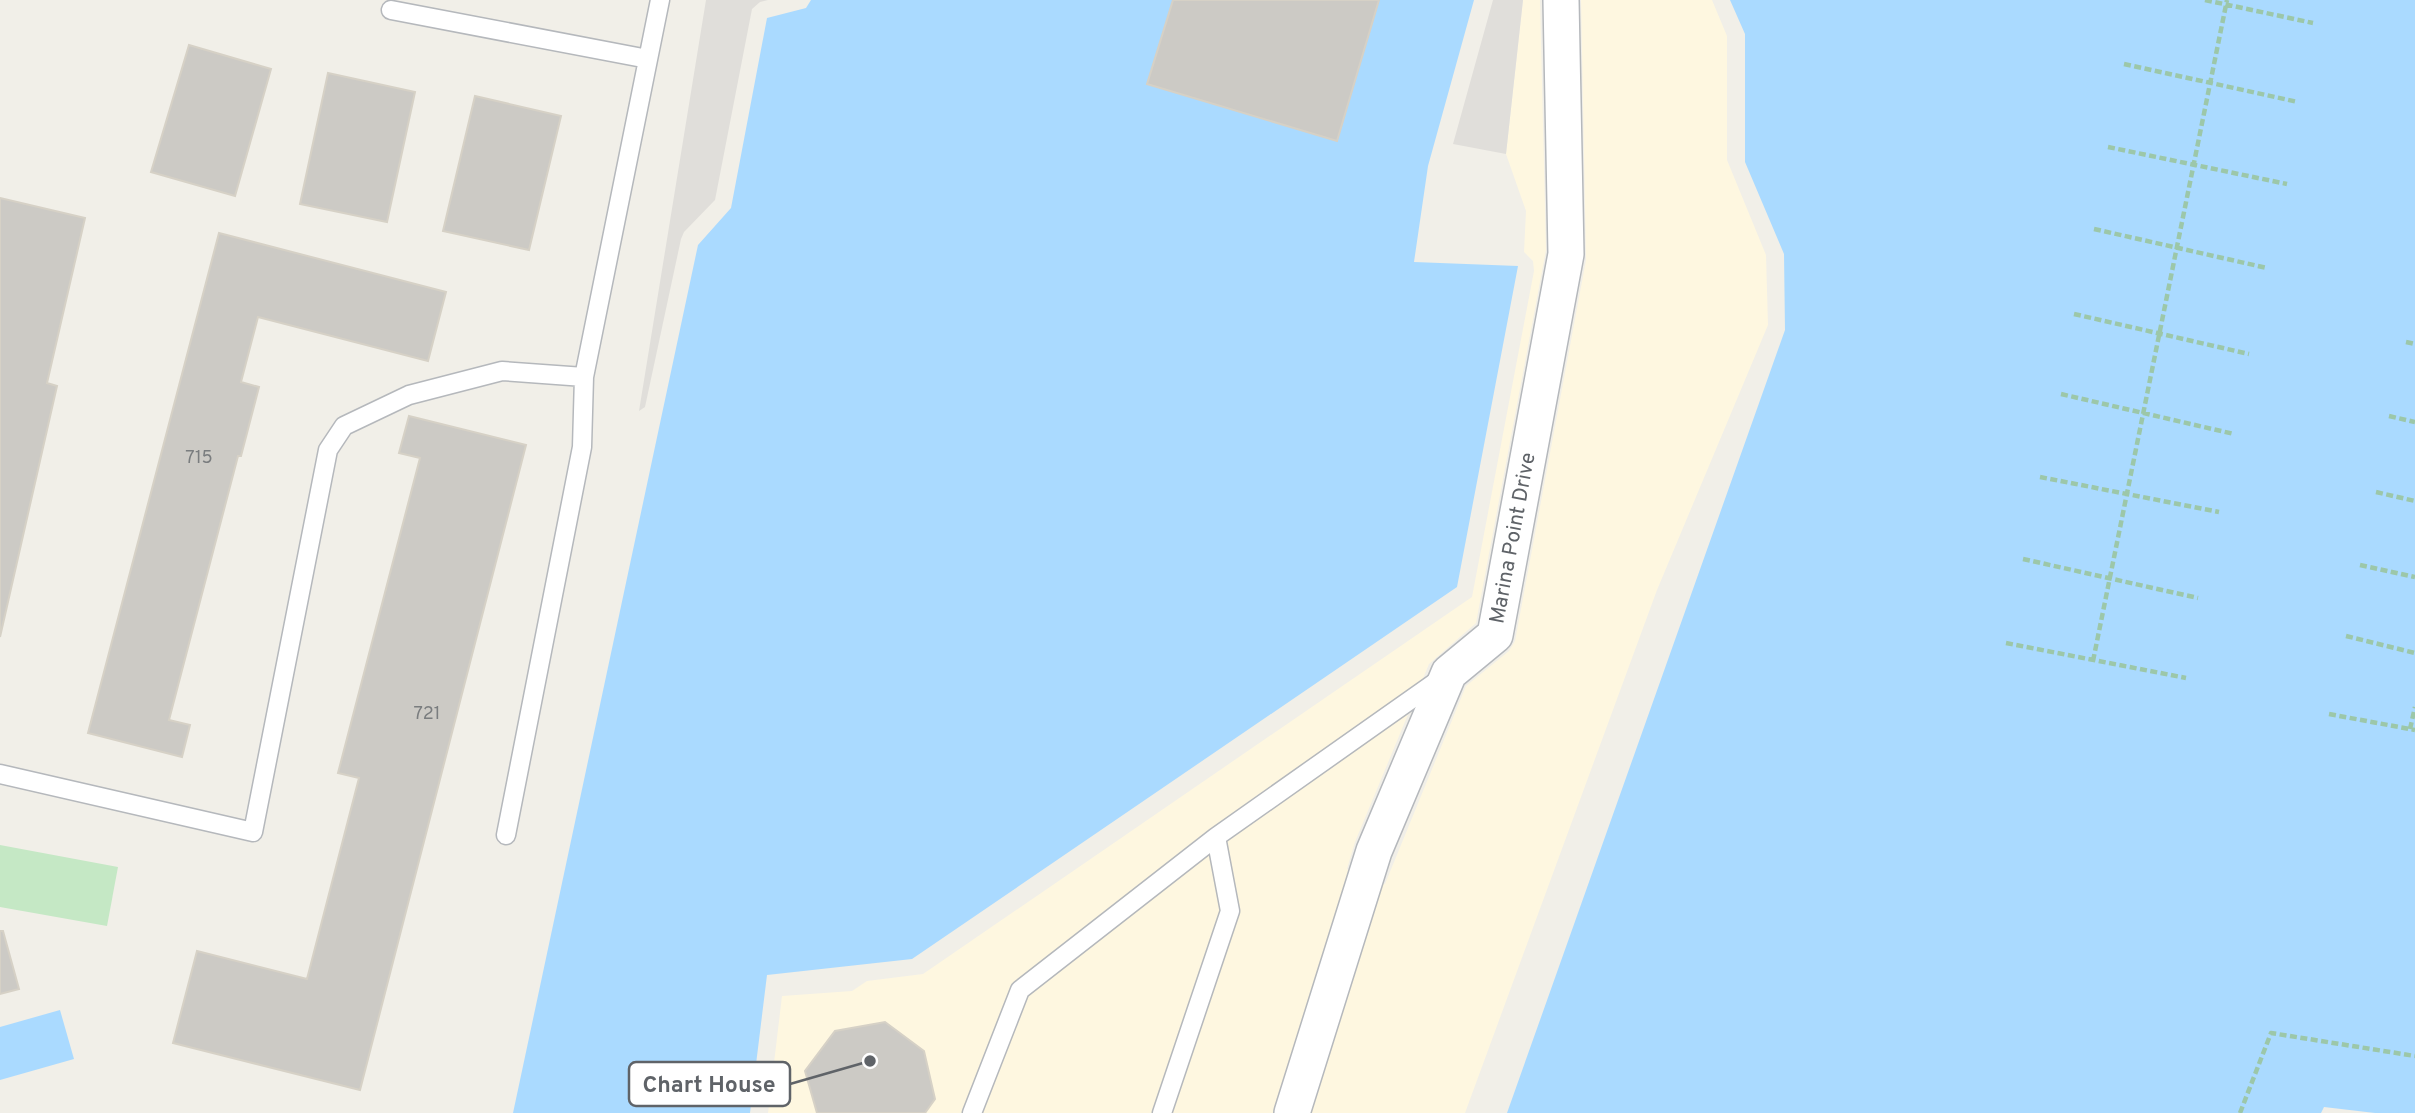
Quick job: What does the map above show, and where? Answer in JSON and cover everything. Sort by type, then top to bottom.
[{"type":"street","name":"Marina Point Drive","points":[[1292,1113],[1374,851],[1449,673],[1495,635],[1566,254],[1560,0]]},
{"type":"lane","points":[[506,835],[582,447],[584,377],[660,0]]},
{"type":"lane","points":[[391,10],[648,59]]},
{"type":"lane","points":[[0,774],[253,832],[328,450],[344,426],[409,396],[502,371],[584,377]]},
{"type":"lane","points":[[972,1113],[1020,990],[1216,837],[1449,673]]},
{"type":"lane","points":[[1162,1113],[1230,911],[1216,837]]},
{"type":"path","points":[[2205,0],[2227,2],[2314,23]]},
{"type":"path","points":[[2093,661],[2227,2]]},
{"type":"path","points":[[2124,64],[2298,102]]},
{"type":"path","points":[[2108,147],[2287,184]]},
{"type":"path","points":[[2094,229],[2267,268]]},
{"type":"path","points":[[2074,314],[2249,354]]},
{"type":"path","points":[[2406,342],[2415,344]]},
{"type":"path","points":[[2060,394],[2234,434]]},
{"type":"path","points":[[2389,416],[2415,422]]},
{"type":"path","points":[[2040,477],[2219,512]]},
{"type":"path","points":[[2376,492],[2415,501]]},
{"type":"path","points":[[2023,559],[2198,598]]},
{"type":"path","points":[[2361,565],[2415,577]]},
{"type":"path","points":[[2346,636],[2415,653]]},
{"type":"path","points":[[2006,643],[2186,678]]},
{"type":"path","points":[[2329,714],[2413,729],[2415,707]]},
{"type":"path","points":[[2239,1113],[2271,1033],[2415,1056]]},
{"type":"shaded area","points":[[706,0],[768,0],[760,2],[752,9],[715,200],[684,232],[681,239],[645,407],[639,411]]},
{"type":"shaded area","points":[[1493,0],[1523,0],[1506,154],[1453,144]]},
{"type":"shaded area","points":[[1523,0],[1540,0],[1546,250],[1476,623],[1429,664],[1355,842],[1347,869],[1385,884],[1466,686],[1509,651],[1515,641],[1586,260],[1581,0],[1712,0],[1727,36],[1727,160],[1766,255],[1768,325],[1657,590],[1465,1113],[768,1113],[782,996],[852,991],[867,981],[923,974],[1472,597],[1534,271],[1533,261],[1524,252],[1526,211],[1506,154]]},
{"type":"green space","points":[[0,845],[118,867],[107,926],[0,907]]},
{"type":"water","points":[[811,0],[1474,0],[1428,166],[1414,262],[1518,266],[1457,587],[912,959],[767,975],[750,1113],[513,1113],[698,245],[731,208],[767,18],[806,8]]},
{"type":"water","points":[[1730,0],[2415,0],[2415,1113],[2375,1113],[2324,1107],[2321,1113],[1507,1113],[1785,330],[1784,254],[1745,162],[1745,34]]},
{"type":"water","points":[[60,1010],[74,1059],[0,1080],[0,1027]]},
{"type":"building","points":[[1173,0],[1379,0],[1337,141],[1147,84]]},
{"type":"building","points":[[189,45],[271,69],[235,196],[151,172]]},
{"type":"building","points":[[328,73],[415,92],[387,222],[300,204]]},
{"type":"building","points":[[475,96],[561,116],[529,250],[443,231]]},
{"type":"building","points":[[0,198],[85,218],[47,383],[57,386],[0,637]]},
{"type":"building","points":[[219,233],[446,292],[428,361],[258,317],[241,382],[259,387],[241,456],[238,456],[169,720],[190,725],[182,757],[88,733]]},
{"type":"building","points":[[409,416],[526,445],[360,1090],[173,1043],[197,951],[307,979],[359,778],[338,773],[420,458],[399,453]]},
{"type":"building","points":[[0,931],[3,931],[19,989],[0,994]]},
{"type":"building","points":[[885,1022],[924,1051],[935,1099],[925,1113],[817,1113],[805,1071],[835,1031]]},
{"type":"place","name":"Chart House","points":[[870,1061]]}]
